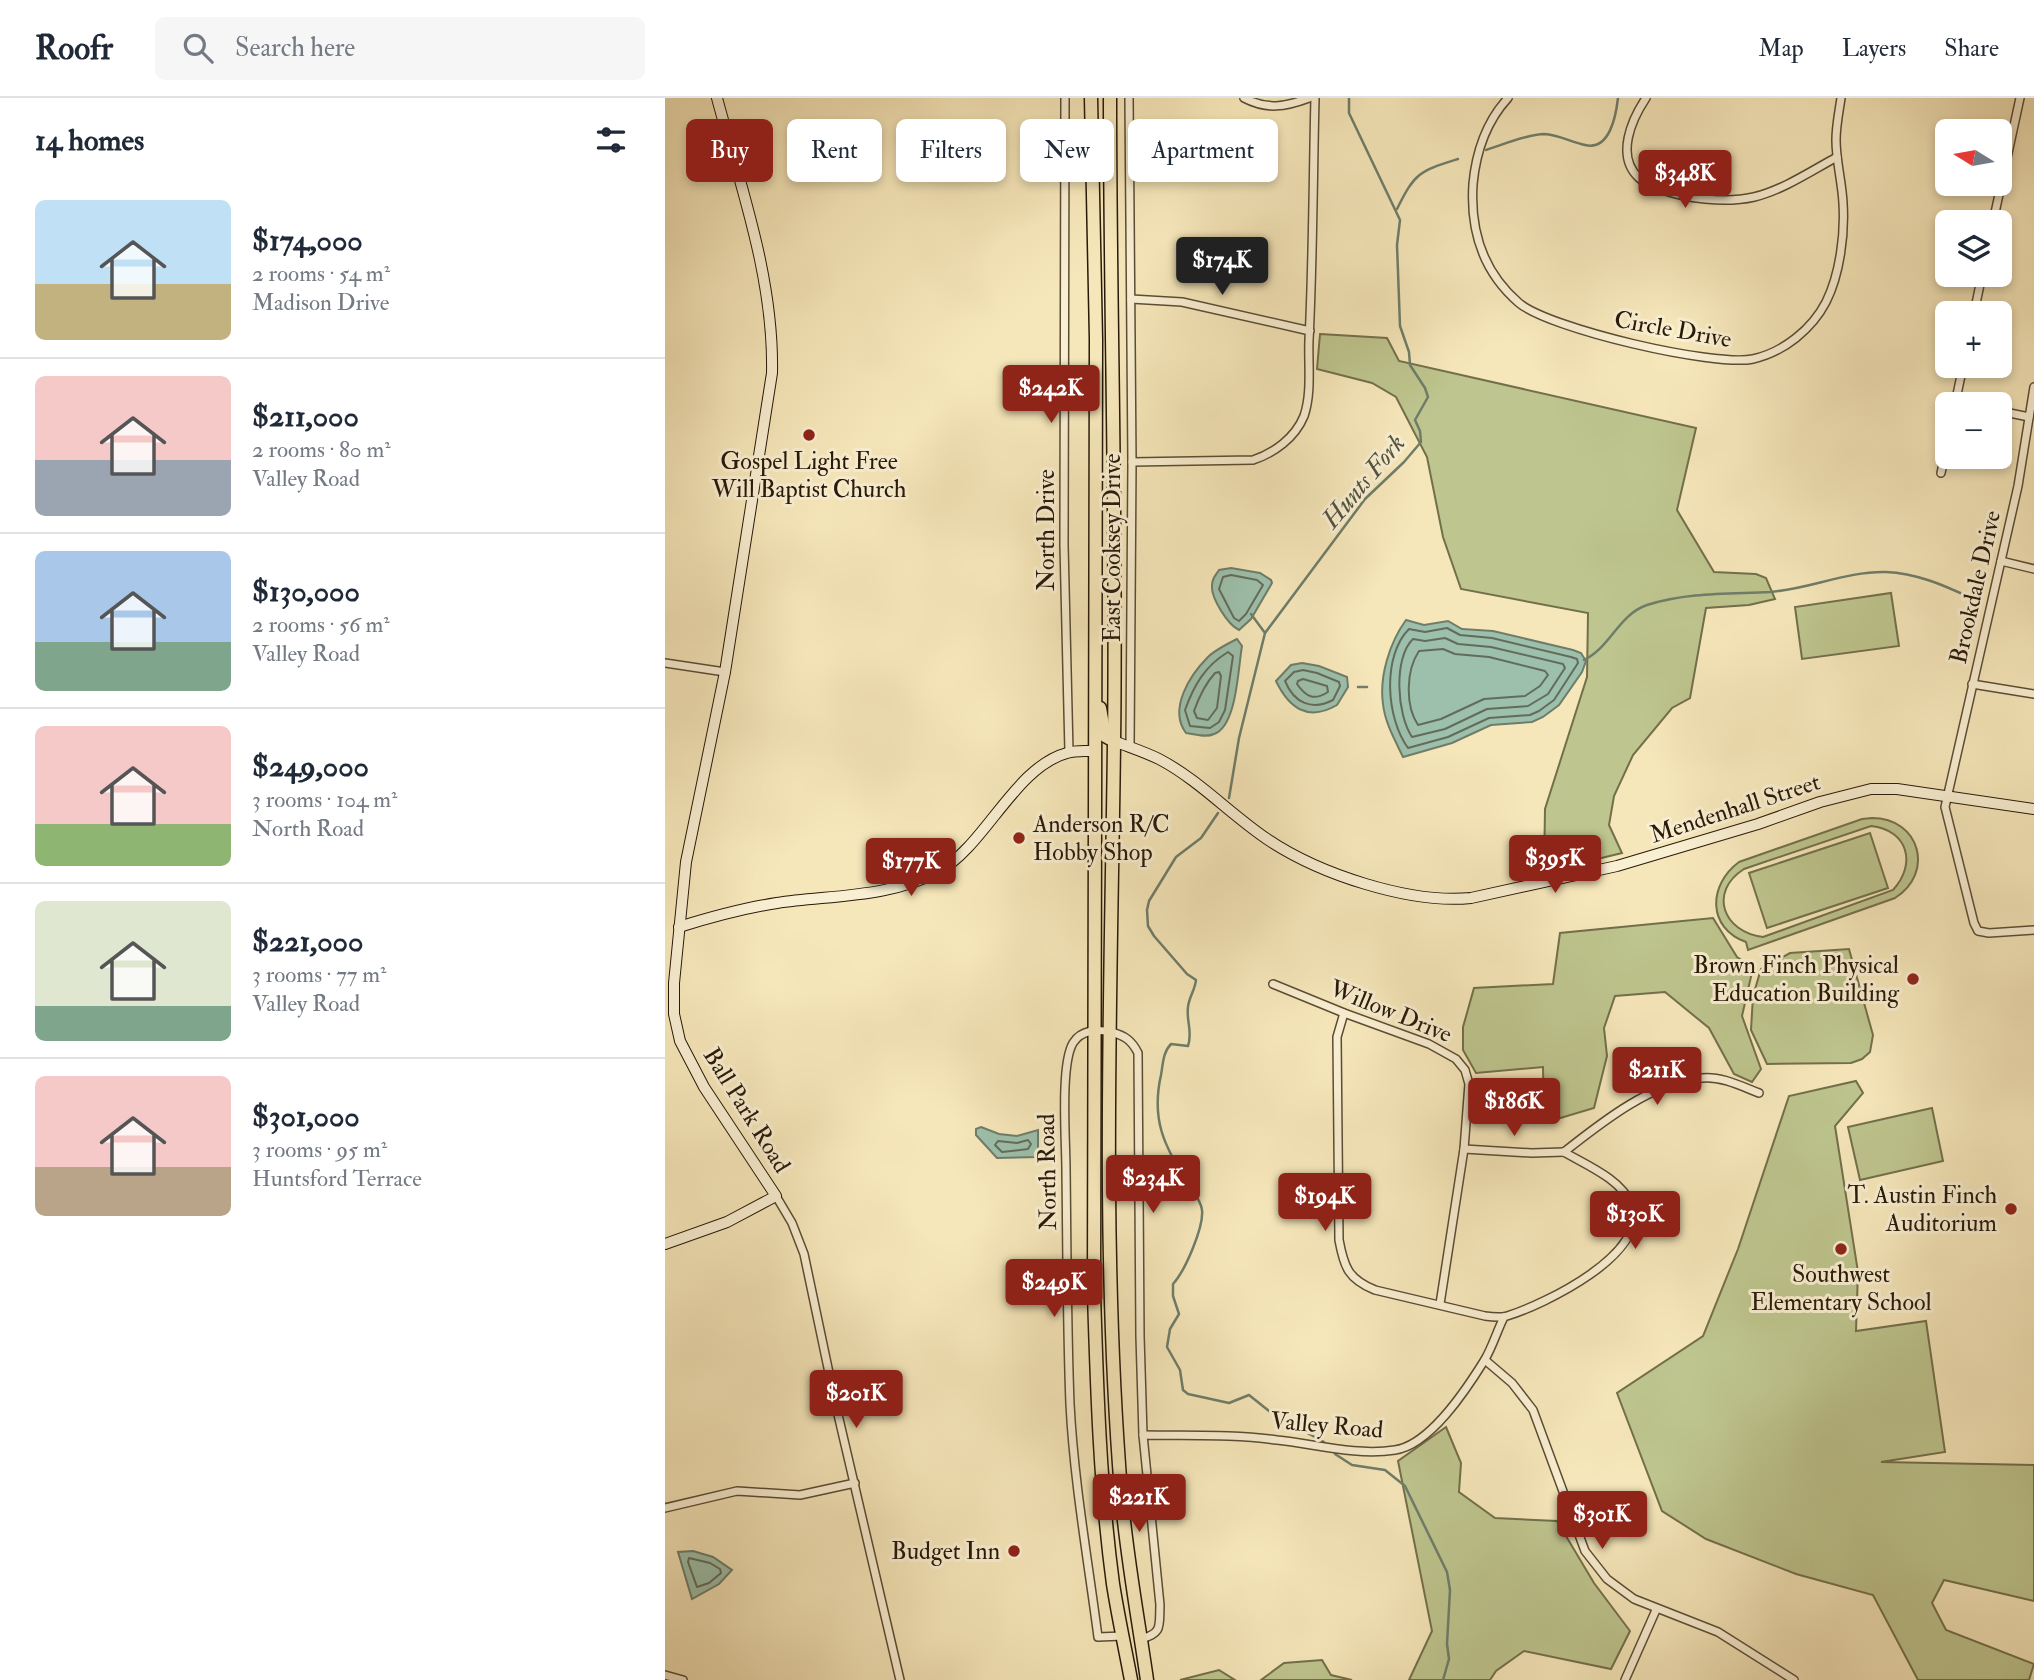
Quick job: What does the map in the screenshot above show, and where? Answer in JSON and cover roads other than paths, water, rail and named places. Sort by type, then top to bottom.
[{"type":"highway","points":[[1091,98],[1096,339],[1096,683],[1093,751],[1094,1294],[1097,1402],[1113,1585],[1131,1680]]},
{"type":"highway","points":[[1110,98],[1114,741],[1108,1031],[1115,1399],[1121,1495],[1147,1680]]},
{"type":"highway","points":[[1096,683],[1105,736],[1114,741]]},
{"type":"highway","points":[[1093,751],[1100,755],[1101,783],[1112,830]]},
{"type":"street","name":"Ball Park Road","points":[[717,98],[765,277],[773,343],[769,395],[725,671],[687,862],[674,983],[674,1014],[680,1041],[704,1087],[776,1196],[792,1223],[804,1254],[900,1680]]},
{"type":"street","name":"North Drive","points":[[1065,98],[1064,545],[1069,752]]},
{"type":"street","name":"East Cooksey Drive","points":[[1129,98],[1132,462],[1130,747]]},
{"type":"street","points":[[1244,98],[1257,105],[1273,107],[1283,107],[1309,98]]},
{"type":"street","points":[[1132,462],[1240,461],[1265,456],[1286,442],[1304,415],[1310,331],[1315,98]]},
{"type":"street","name":"Circle Drive","points":[[1508,98],[1498,109],[1482,138],[1474,173],[1472,205],[1477,239],[1489,269],[1518,302],[1553,321],[1600,335],[1718,359],[1751,359],[1775,351],[1803,332],[1821,310],[1832,286],[1840,247],[1843,205],[1837,156],[1837,122],[1841,98]]},
{"type":"street","points":[[1646,98],[1631,125],[1627,150],[1629,162],[1639,178],[1672,193],[1701,199],[1754,197],[1777,189],[1837,156]]},
{"type":"street","points":[[1996,210],[2019,98]]},
{"type":"street","points":[[1131,299],[1182,302],[1310,331]]},
{"type":"street","name":"Brookdale Drive","points":[[2034,387],[2018,486],[1945,807],[1978,931],[1989,933],[2034,930]]},
{"type":"street","points":[[2012,413],[2029,417]]},
{"type":"street","points":[[1941,473],[1942,469]]},
{"type":"street","points":[[2001,561],[2034,569]]},
{"type":"street","points":[[665,663],[725,671]]},
{"type":"street","points":[[1972,684],[2034,694]]},
{"type":"street","name":"Mendenhall Street","points":[[1114,741],[1159,759],[1186,775],[1266,838],[1298,857],[1380,888],[1448,900],[1471,898],[1617,866],[1871,789],[1947,795],[2034,809]]},
{"type":"street","points":[[679,927],[777,903],[859,894],[899,886],[940,870],[955,859],[1030,775],[1069,752],[1093,751]]},
{"type":"street","name":"Willow Drive","points":[[1273,984],[1429,1044],[1456,1059],[1465,1070],[1469,1084],[1464,1149],[1440,1304]]},
{"type":"street","points":[[1344,1013],[1337,1037],[1339,1240],[1343,1261],[1349,1273],[1360,1284],[1485,1316],[1504,1317],[1572,1288],[1617,1252],[1633,1226],[1634,1213],[1623,1192],[1607,1178],[1564,1152],[1464,1149]]},
{"type":"street","points":[[1094,1030],[1121,1034],[1132,1042],[1138,1053],[1139,1323],[1143,1435],[1160,1605],[1159,1629],[1154,1635],[1141,1639]]},
{"type":"street","name":"North Road","points":[[1094,1030],[1081,1034],[1072,1044],[1067,1063],[1070,1405],[1074,1458],[1098,1637],[1123,1636]]},
{"type":"street","points":[[1564,1152],[1612,1114],[1671,1086],[1702,1078],[1732,1082],[1759,1093]]},
{"type":"street","points":[[665,1244],[718,1226],[776,1196]]},
{"type":"street","name":"Valley Road","points":[[1143,1435],[1275,1439],[1355,1450],[1395,1450],[1414,1442],[1434,1426],[1452,1406],[1485,1360],[1504,1317]]},
{"type":"street","points":[[1485,1360],[1512,1383],[1533,1409],[1585,1551],[1607,1579],[1634,1599],[1718,1632],[1794,1680]]},
{"type":"street","points":[[665,1508],[737,1491],[800,1495],[855,1483]]},
{"type":"street","points":[[1625,1680],[1656,1609]]},
{"type":"street","points":[[665,1675],[683,1680]]},
{"type":"water","points":[[1231,568],[1260,573],[1272,583],[1251,619],[1239,630],[1225,617],[1212,591],[1214,578],[1219,570]]},
{"type":"water","points":[[1406,620],[1424,625],[1448,621],[1462,629],[1493,631],[1573,650],[1581,653],[1586,661],[1582,672],[1559,705],[1543,717],[1532,722],[1491,725],[1452,743],[1403,757],[1386,718],[1382,693],[1387,660],[1395,638]]},
{"type":"water","points":[[1237,639],[1242,646],[1235,695],[1228,720],[1222,729],[1211,735],[1186,733],[1179,714],[1180,703],[1188,683],[1211,654]]},
{"type":"water","points":[[1302,663],[1319,666],[1347,677],[1348,687],[1337,705],[1327,710],[1308,712],[1287,699],[1276,681],[1291,665]]},
{"type":"water","points":[[981,1127],[999,1134],[1017,1136],[1038,1130],[1038,1157],[997,1158],[976,1135],[976,1129]]},
{"type":"water","points":[[693,1551],[713,1557],[732,1570],[719,1584],[692,1599],[678,1552]]},
{"type":"waterway","name":"Hunts Fork","points":[[1229,798],[1239,738],[1265,633],[1365,499],[1421,442],[1415,420],[1428,397],[1410,365],[1409,352],[1400,326],[1397,245],[1400,220],[1349,113],[1349,98]]},
{"type":"waterway","points":[[1486,150],[1538,134],[1585,145],[1600,143],[1610,130],[1618,98]]},
{"type":"waterway","points":[[1397,209],[1409,187],[1420,175],[1458,159]]},
{"type":"waterway","points":[[1584,660],[1601,647],[1621,623],[1637,610],[1677,598],[1770,592],[1857,574],[1886,572],[1922,578],[1978,601]]},
{"type":"waterway","points":[[1251,614],[1265,633]]},
{"type":"waterway","points":[[1358,687],[1367,687]]},
{"type":"waterway","name":"Hunts Fork","points":[[1218,813],[1201,838],[1176,857],[1149,901],[1147,910],[1148,926],[1154,936],[1187,974],[1196,980],[1188,1007],[1188,1046],[1171,1044],[1168,1047],[1158,1091],[1159,1119],[1166,1144],[1202,1210],[1193,1248],[1173,1284],[1173,1296],[1179,1314],[1170,1329],[1167,1347],[1180,1370],[1183,1390],[1188,1394],[1229,1403],[1249,1395],[1274,1415],[1324,1442]]},
{"type":"waterway","name":"Hunts Fork","points":[[1335,1454],[1352,1465],[1385,1470],[1405,1486],[1447,1572],[1450,1590],[1447,1644],[1449,1659],[1443,1680]]},
{"type":"place","name":"Gospel Light Free Will Baptist Church","points":[[809,435]]},
{"type":"place","name":"Anderson R/C Hobby Shop","points":[[1019,838]]},
{"type":"place","name":"Brown Finch Physical Education Building","points":[[1913,979]]},
{"type":"place","name":"T. Austin Finch Auditorium","points":[[2011,1209]]},
{"type":"place","name":"Southwest Elementary School","points":[[1841,1249]]},
{"type":"place","name":"Budget Inn","points":[[1014,1551]]}]
